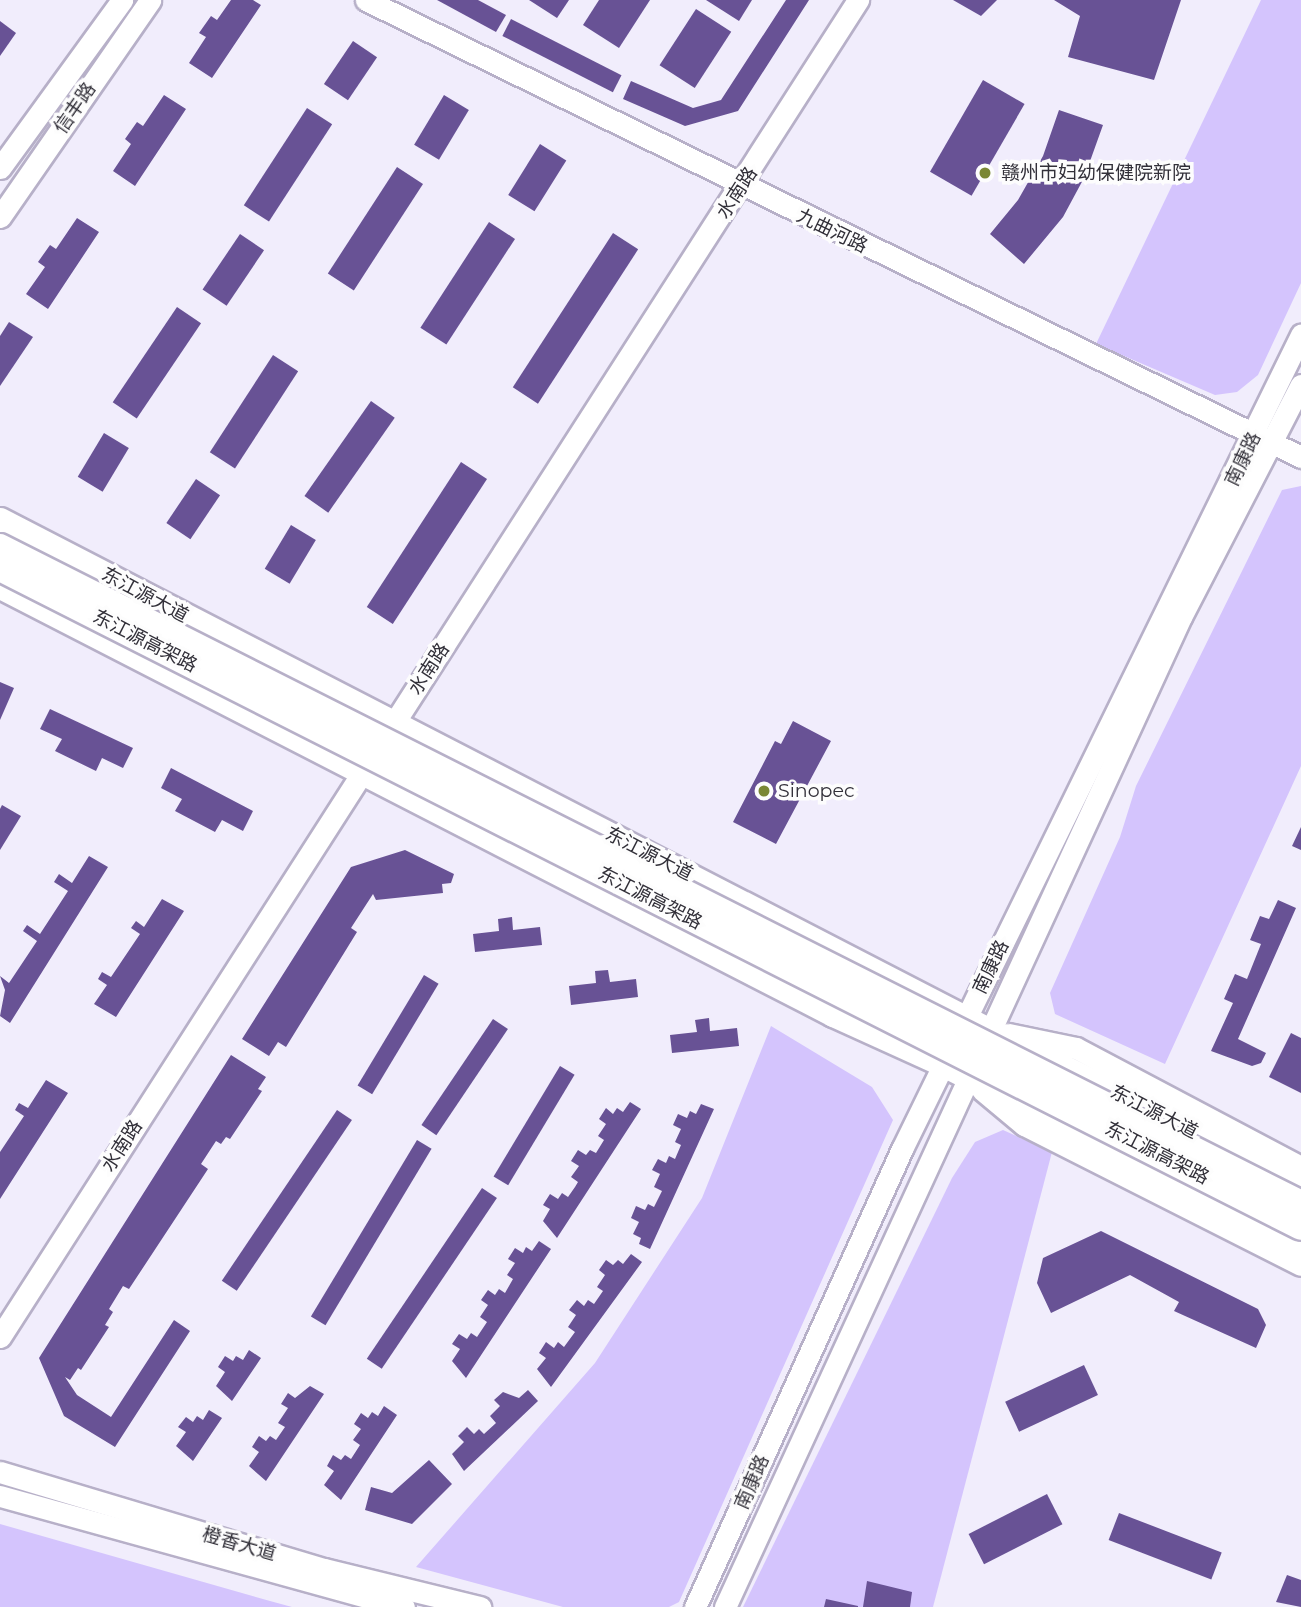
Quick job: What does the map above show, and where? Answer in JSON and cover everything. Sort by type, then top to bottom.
[{"type":"highway","name":"东江源高架路","points":[[0,547],[1301,1204]]},
{"type":"highway","name":"东江源高架路","points":[[0,568],[1301,1227]]},
{"type":"main road","name":"信丰路","points":[[0,169],[122,0]]},
{"type":"main road","name":"信丰路","points":[[0,217],[150,0]]},
{"type":"main road","name":"九曲河路","points":[[366,0],[741,187],[1301,457]]},
{"type":"main road","name":"水南路","points":[[0,1337],[362,771],[741,187],[858,0]]},
{"type":"main road","name":"南康路","points":[[725,1607],[1263,440],[1301,335]]},
{"type":"main road","name":"南康路","points":[[695,1607],[966,1017],[1263,440],[1301,385]]},
{"type":"main road","name":"东江源大道","points":[[0,519],[990,1030],[1301,1184]]},
{"type":"main road","points":[[0,587],[833,1015],[943,1065],[1301,1244]]},
{"type":"main road","points":[[990,1030],[1076,1048],[1301,1167]]},
{"type":"main road","points":[[967,1078],[1024,1125],[1301,1265]]},
{"type":"main road","name":"橙香大道","points":[[0,1472],[324,1569],[480,1607]]},
{"type":"main road","name":"橙香大道","points":[[0,1496],[404,1607]]},
{"type":"shaded area","points":[[1261,0],[1301,0],[1301,283],[1258,375],[1237,392],[1215,395],[1096,344]]},
{"type":"shaded area","points":[[1301,486],[1301,766],[1165,1064],[1055,1014],[1050,993],[1120,837],[1136,786],[1282,490]]},
{"type":"shaded area","points":[[771,1026],[872,1087],[893,1120],[679,1602],[669,1607],[563,1607],[416,1567],[595,1363],[702,1198]]},
{"type":"shaded area","points":[[1003,1130],[1052,1152],[933,1607],[743,1607],[952,1178],[975,1142]]},
{"type":"shaded area","points":[[0,1524],[270,1601],[292,1607],[0,1607]]},
{"type":"building","points":[[231,0],[253,0],[261,5],[212,78],[189,63],[206,37],[199,33],[211,16],[217,20]]},
{"type":"building","points":[[437,0],[478,0],[506,15],[496,32]]},
{"type":"building","points":[[529,0],[569,0],[557,18]]},
{"type":"building","points":[[599,0],[650,0],[619,48],[583,25]]},
{"type":"building","points":[[706,0],[752,0],[739,21]]},
{"type":"building","points":[[786,0],[809,0],[738,111],[685,126],[623,99],[631,81],[693,108],[721,100]]},
{"type":"building","points":[[953,0],[997,0],[981,16]]},
{"type":"building","points":[[1054,0],[1181,0],[1154,80],[1068,57],[1080,16]]},
{"type":"building","points":[[696,9],[731,32],[695,88],[660,65]]},
{"type":"building","points":[[511,19],[621,75],[613,92],[502,36]]},
{"type":"building","points":[[0,21],[16,33],[0,56]]},
{"type":"building","points":[[353,41],[377,57],[348,100],[324,84]]},
{"type":"building","points":[[983,80],[1025,104],[972,196],[930,172]]},
{"type":"building","points":[[164,95],[186,109],[135,186],[113,171],[131,144],[125,139],[137,122],[143,126]]},
{"type":"building","points":[[444,95],[469,110],[439,160],[414,145]]},
{"type":"building","points":[[307,108],[332,124],[269,222],[244,205]]},
{"type":"building","points":[[1059,110],[1103,125],[1084,178],[1063,217],[1024,264],[990,234],[1018,200],[1043,156]]},
{"type":"building","points":[[540,144],[566,160],[534,211],[508,195]]},
{"type":"building","points":[[397,167],[423,184],[354,290],[328,274]]},
{"type":"building","points":[[77,218],[99,232],[48,309],[26,294],[45,267],[38,262],[50,245],[56,249]]},
{"type":"building","points":[[489,222],[515,239],[446,345],[420,328]]},
{"type":"building","points":[[613,233],[638,249],[538,404],[513,387]]},
{"type":"building","points":[[240,234],[264,250],[227,306],[203,290]]},
{"type":"building","points":[[177,307],[201,323],[137,419],[113,402]]},
{"type":"building","points":[[9,322],[33,337],[0,386],[0,336]]},
{"type":"building","points":[[273,355],[298,371],[235,469],[210,452]]},
{"type":"building","points":[[371,401],[395,418],[328,513],[304,496]]},
{"type":"building","points":[[104,433],[129,448],[103,492],[78,477]]},
{"type":"building","points":[[461,462],[487,479],[393,624],[367,607]]},
{"type":"building","points":[[196,479],[220,495],[190,539],[166,523]]},
{"type":"building","points":[[291,525],[316,540],[290,584],[265,569]]},
{"type":"building","points":[[0,682],[14,688],[0,720]]},
{"type":"building","points":[[50,709],[133,748],[123,768],[102,758],[96,771],[55,751],[62,739],[40,729]]},
{"type":"building","points":[[793,721],[831,741],[776,844],[733,822],[775,741],[781,744]]},
{"type":"building","points":[[171,768],[253,811],[243,831],[222,820],[215,832],[175,811],[182,799],[161,788]]},
{"type":"building","points":[[2,805],[21,816],[0,850],[0,809]]},
{"type":"building","points":[[1301,827],[1301,850],[1292,846]]},
{"type":"building","points":[[405,850],[454,874],[451,883],[442,884],[443,893],[376,900],[373,894],[351,928],[357,932],[286,1047],[278,1042],[269,1056],[242,1039],[351,867]]},
{"type":"building","points":[[89,856],[108,867],[10,1023],[0,1016],[5,990],[0,976],[9,983],[37,941],[23,931],[27,925],[40,934],[68,891],[54,882],[59,874],[72,883]]},
{"type":"building","points":[[162,899],[184,911],[116,1017],[94,1004],[107,985],[98,979],[102,972],[111,977],[140,934],[131,928],[136,921],[144,927]]},
{"type":"building","points":[[1278,900],[1296,908],[1238,1039],[1266,1053],[1261,1063],[1252,1066],[1211,1051],[1233,1003],[1224,999],[1235,974],[1247,979],[1261,944],[1250,940],[1260,916],[1269,919]]},
{"type":"building","points":[[512,917],[513,930],[540,927],[542,945],[475,952],[473,934],[499,931],[498,919]]},
{"type":"building","points":[[608,970],[610,982],[636,979],[638,997],[571,1005],[569,986],[596,983],[595,971]]},
{"type":"building","points":[[424,975],[439,984],[372,1094],[358,1086]]},
{"type":"building","points":[[709,1018],[710,1031],[737,1028],[739,1046],[672,1053],[670,1035],[697,1032],[695,1020]]},
{"type":"building","points":[[493,1019],[508,1029],[436,1135],[421,1125]]},
{"type":"building","points":[[1291,1033],[1301,1038],[1301,1093],[1269,1077]]},
{"type":"building","points":[[231,1055],[266,1077],[258,1089],[262,1091],[230,1139],[226,1137],[221,1144],[216,1141],[201,1164],[208,1169],[129,1289],[123,1286],[109,1309],[113,1312],[105,1325],[109,1327],[81,1370],[78,1368],[70,1380],[65,1377],[77,1395],[111,1417],[174,1320],[190,1331],[115,1447],[64,1416],[39,1358]]},
{"type":"building","points":[[560,1066],[575,1075],[508,1185],[494,1177]]},
{"type":"building","points":[[46,1080],[68,1093],[0,1199],[0,1152],[24,1116],[15,1110],[19,1103],[28,1108]]},
{"type":"building","points":[[630,1102],[641,1109],[557,1238],[543,1221],[550,1209],[543,1205],[550,1194],[558,1199],[562,1193],[568,1197],[575,1187],[578,1182],[571,1177],[579,1166],[571,1161],[578,1150],[586,1155],[590,1150],[596,1153],[604,1140],[598,1136],[606,1124],[599,1119],[606,1108],[613,1114],[617,1108],[623,1112]]},
{"type":"building","points":[[701,1104],[714,1109],[650,1249],[639,1244],[641,1238],[633,1234],[639,1222],[631,1218],[636,1206],[645,1210],[648,1204],[654,1207],[662,1191],[654,1187],[660,1174],[652,1170],[658,1159],[666,1163],[669,1156],[675,1159],[681,1145],[675,1142],[681,1129],[673,1125],[678,1114],[687,1118],[690,1111],[696,1114]]},
{"type":"building","points":[[337,1110],[352,1120],[237,1291],[222,1281]]},
{"type":"building","points":[[417,1140],[432,1149],[325,1325],[311,1317]]},
{"type":"building","points":[[482,1188],[497,1198],[382,1369],[367,1359]]},
{"type":"building","points":[[1101,1231],[1258,1309],[1266,1325],[1256,1348],[1174,1311],[1179,1302],[1130,1275],[1051,1313],[1037,1283],[1043,1258]]},
{"type":"building","points":[[539,1241],[551,1249],[466,1378],[452,1361],[460,1349],[452,1344],[459,1334],[467,1339],[471,1333],[477,1337],[487,1322],[480,1317],[488,1305],[481,1300],[488,1290],[495,1295],[499,1289],[505,1293],[513,1279],[507,1275],[515,1263],[508,1259],[515,1248],[523,1253],[526,1247],[532,1251]]},
{"type":"building","points":[[631,1254],[642,1262],[551,1387],[537,1369],[546,1358],[539,1353],[546,1342],[554,1348],[558,1342],[564,1347],[575,1332],[568,1327],[576,1315],[569,1310],[577,1300],[584,1306],[588,1300],[594,1304],[603,1291],[597,1287],[605,1275],[599,1270],[606,1260],[613,1265],[618,1260],[623,1264]]},
{"type":"building","points":[[249,1350],[261,1358],[232,1401],[216,1386],[225,1372],[218,1367],[225,1356],[233,1361],[236,1356],[243,1360]]},
{"type":"building","points":[[1084,1365],[1098,1395],[1019,1432],[1005,1402]]},
{"type":"building","points":[[310,1386],[324,1394],[266,1481],[249,1466],[259,1452],[252,1447],[259,1436],[266,1441],[270,1436],[276,1440],[285,1427],[278,1423],[288,1408],[281,1404],[288,1393],[295,1398]]},
{"type":"building","points":[[528,1390],[538,1401],[464,1471],[452,1454],[464,1442],[458,1436],[467,1427],[474,1434],[479,1429],[484,1434],[496,1423],[490,1416],[500,1406],[494,1400],[503,1392],[519,1398]]},
{"type":"building","points":[[384,1406],[397,1415],[341,1500],[324,1485],[334,1471],[327,1466],[333,1455],[341,1460],[345,1455],[351,1459],[360,1445],[353,1440],[361,1429],[354,1424],[361,1413],[368,1418],[372,1412],[378,1416]]},
{"type":"building","points":[[209,1410],[222,1418],[193,1461],[176,1446],[186,1432],[178,1427],[186,1417],[193,1422],[197,1416],[203,1420]]},
{"type":"building","points":[[429,1460],[452,1484],[412,1524],[365,1510],[371,1487],[392,1493]]},
{"type":"building","points":[[1047,1494],[1062,1524],[984,1564],[969,1534]]},
{"type":"building","points":[[1119,1513],[1222,1552],[1211,1579],[1109,1540]]},
{"type":"building","points":[[1287,1575],[1301,1580],[1301,1607],[1276,1602]]},
{"type":"building","points":[[867,1581],[912,1592],[910,1607],[863,1607]]},
{"type":"building","points":[[826,1599],[858,1606],[858,1607],[824,1607]]},
{"type":"place","name":"赣州市妇幼保健院新院","points":[[985,173]]},
{"type":"place","name":"Sinopec","points":[[764,791]]}]
